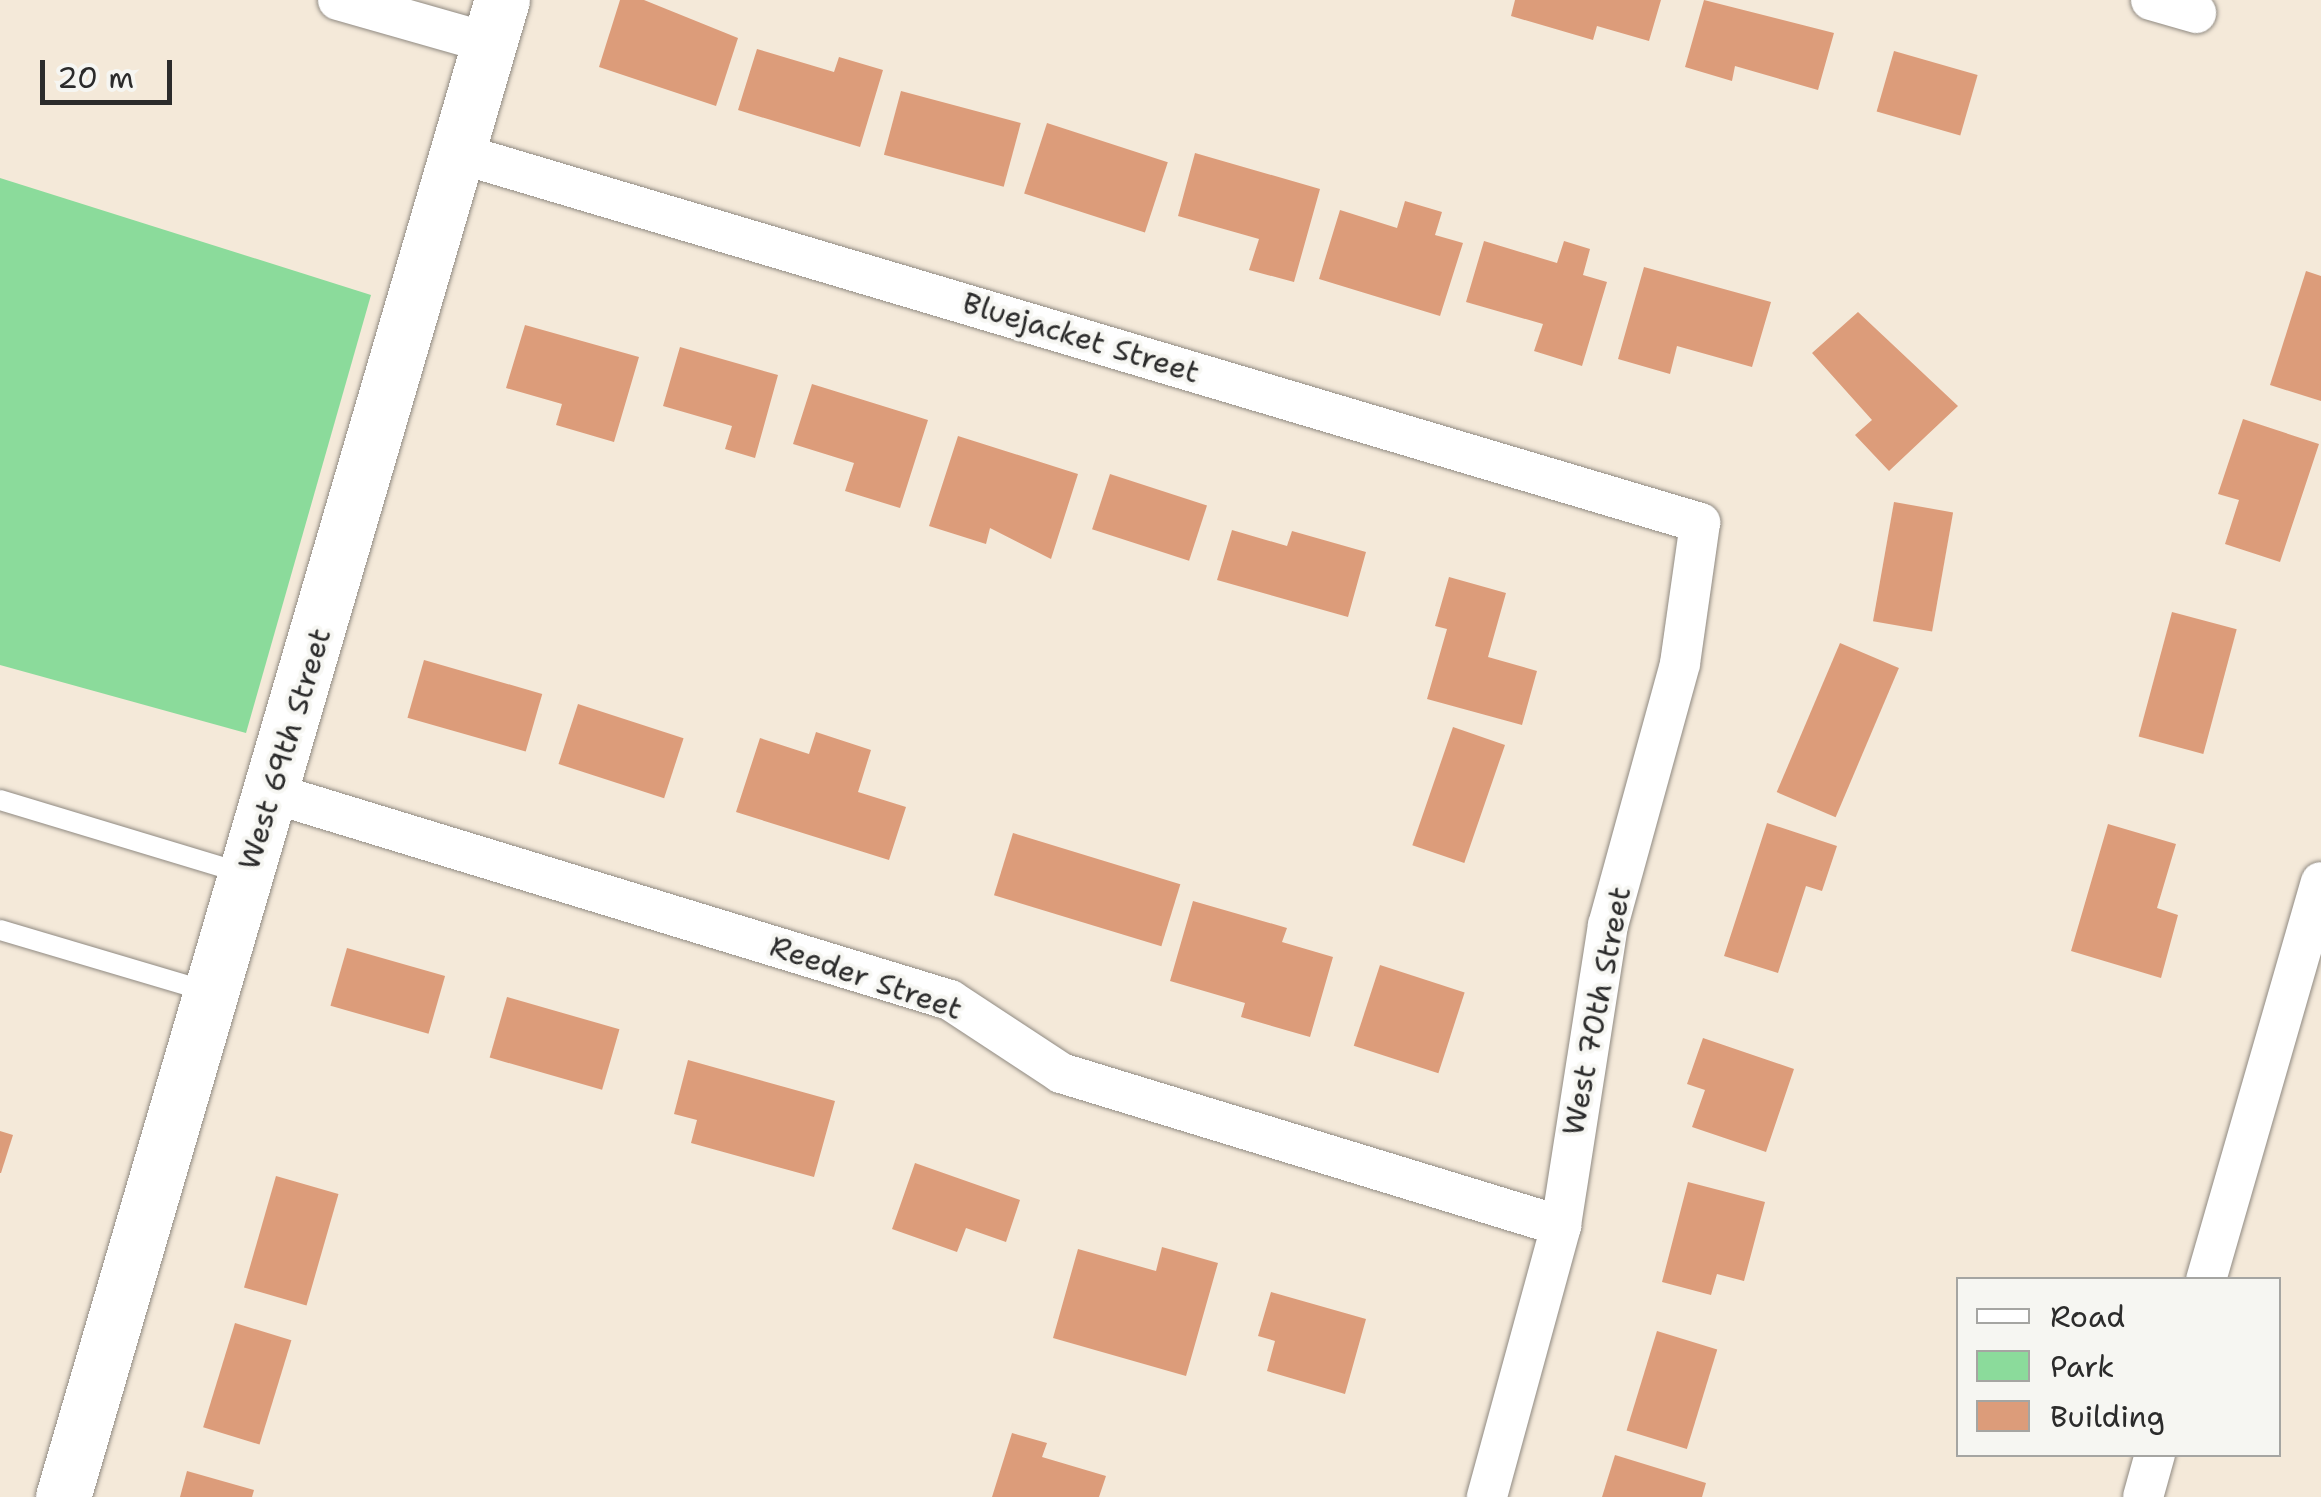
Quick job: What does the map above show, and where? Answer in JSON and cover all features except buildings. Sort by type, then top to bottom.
[{"type":"street","points":[[338,0],[496,21]]},
{"type":"street","points":[[2151,0],[2196,14]]},
{"type":"street","name":"West 69th Street","points":[[63,1497],[461,154],[496,21]]},
{"type":"street","name":"Bluejacket Street","points":[[461,154],[1700,523]]},
{"type":"street","name":"West 70th Street","points":[[1486,1497],[1562,1226],[1608,925],[1680,664],[1700,523]]},
{"type":"street","name":"Reeder Street","points":[[272,792],[950,1000],[1061,1073],[1562,1226]]},
{"type":"street","points":[[2207,1277],[2321,882]]},
{"type":"street","points":[[2143,1497],[2154,1457]]},
{"type":"lane","points":[[0,800],[248,874]]},
{"type":"lane","points":[[0,930],[212,993]]},
{"type":"green space","points":[[0,178],[371,295],[246,733],[0,665]]}]
